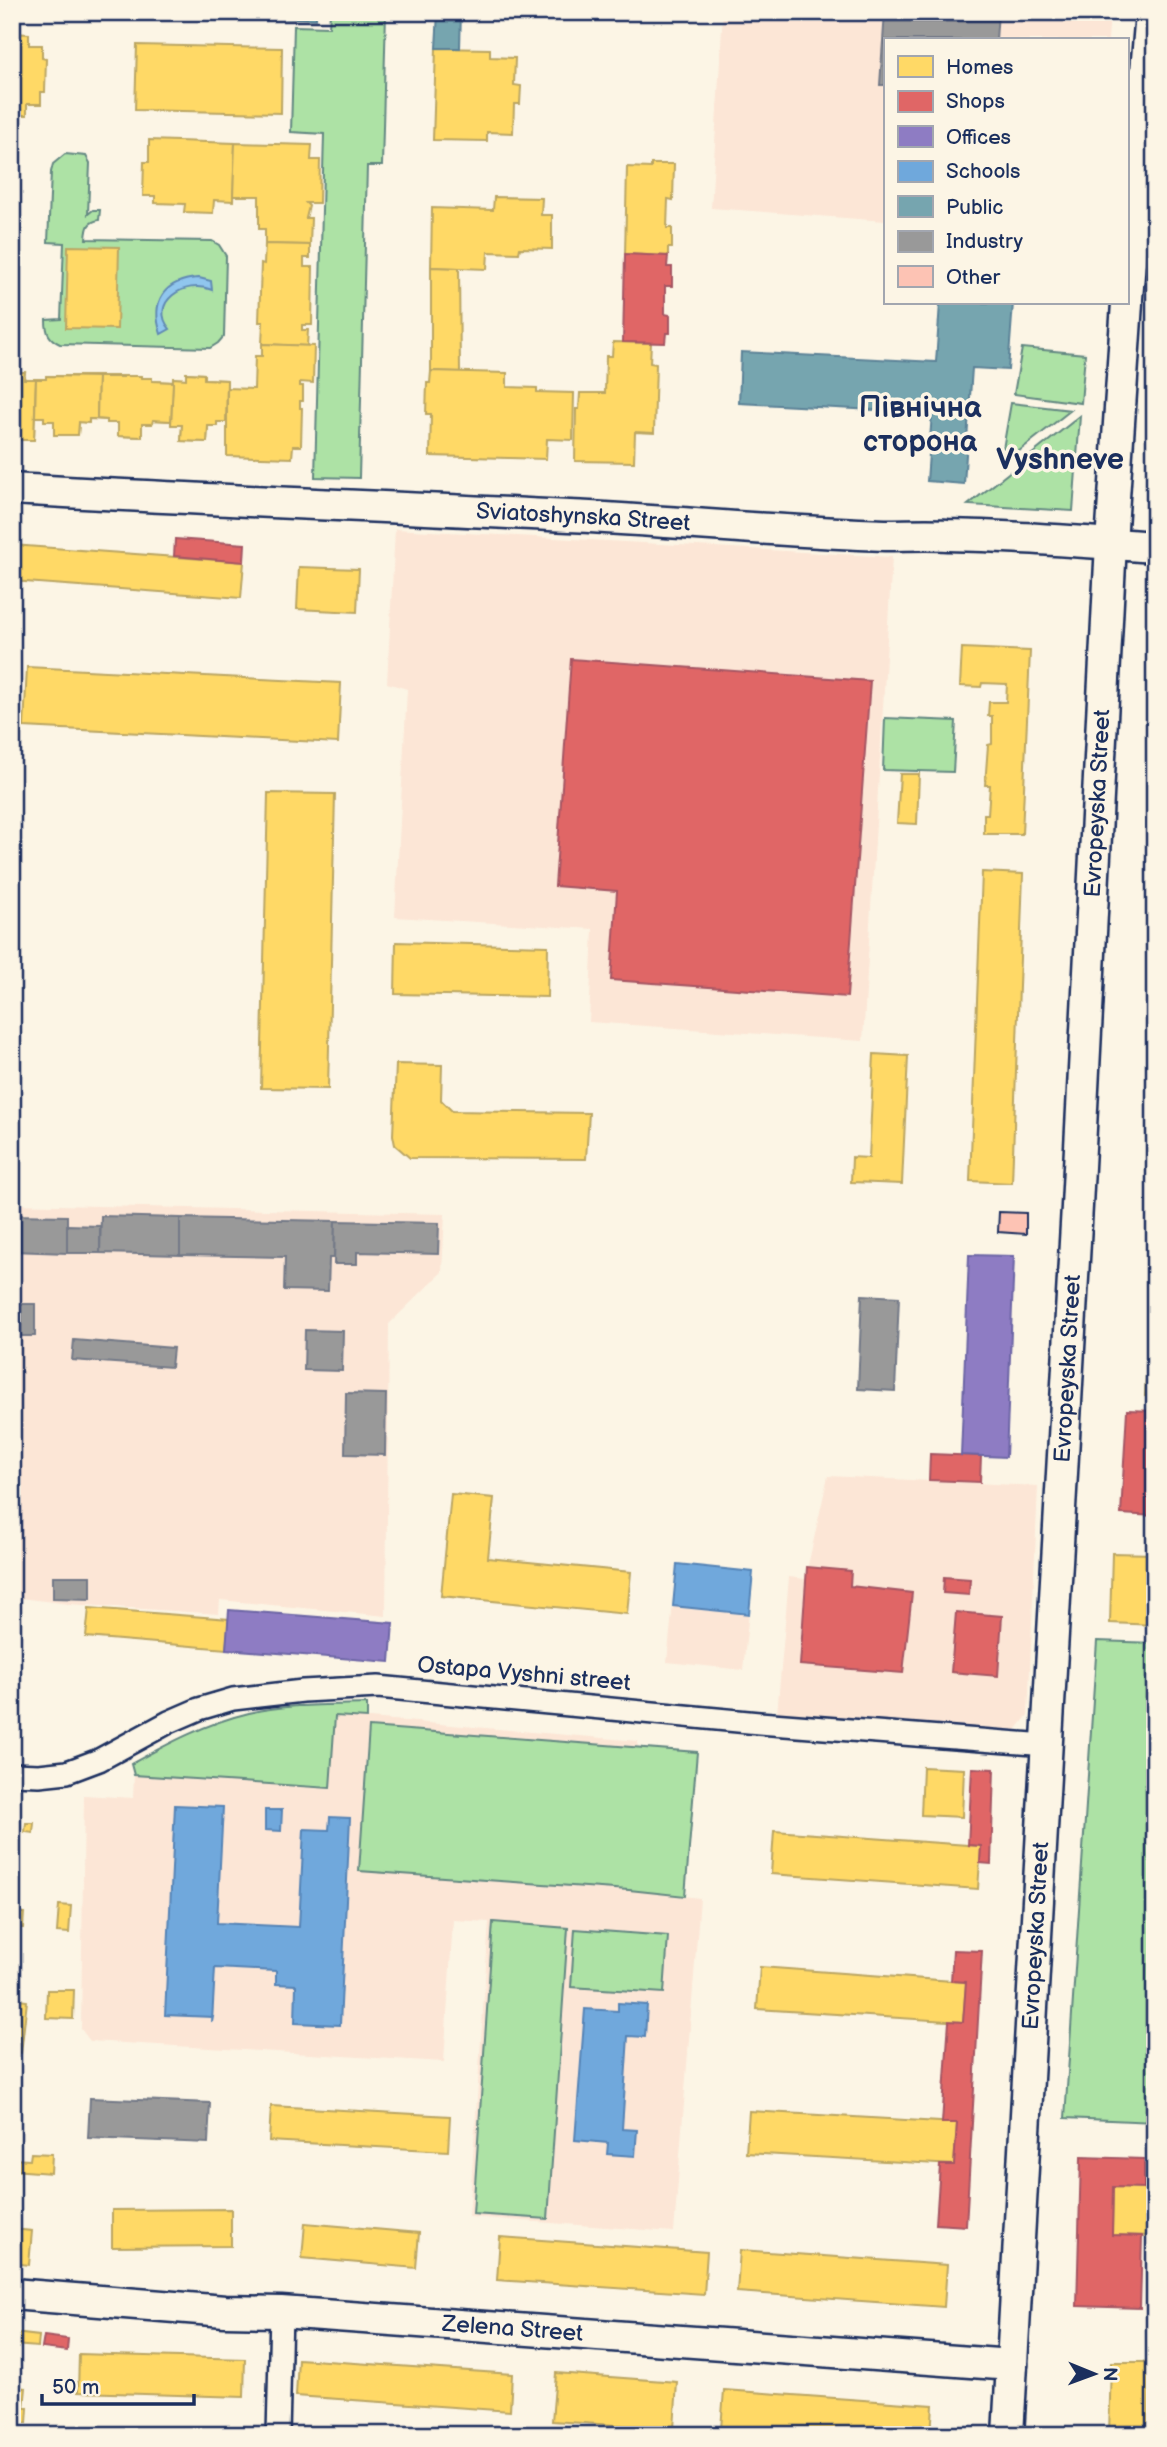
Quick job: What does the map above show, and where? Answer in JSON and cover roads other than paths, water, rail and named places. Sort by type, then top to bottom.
[{"type":"street","name":"Evropeyska Street","points":[[1128,289],[1151,12]]},
{"type":"street","name":"Evropeyska Street","points":[[1008,2435],[1077,1219],[1111,543],[1127,304]]},
{"type":"street","name":"Sviatoshynska Street","points":[[12,489],[1155,547]]},
{"type":"street","name":"Ostapa Vyshni street","points":[[12,1774],[66,1772],[99,1760],[189,1713],[233,1699],[303,1691],[378,1687],[759,1723],[1046,1745]]},
{"type":"street","name":"Zelena Street","points":[[12,2294],[1012,2365]]},
{"type":"street","points":[[278,2435],[281,2312]]},
{"type":"water","points":[[199,278],[211,281],[212,290],[191,287],[173,295],[163,310],[164,319],[170,329],[161,334],[157,312],[163,294],[177,283]]},
{"type":"district","name":"Північна сторона","points":[[920,425]]},
{"type":"district","name":"Vyshneve","points":[[1060,460]]}]
